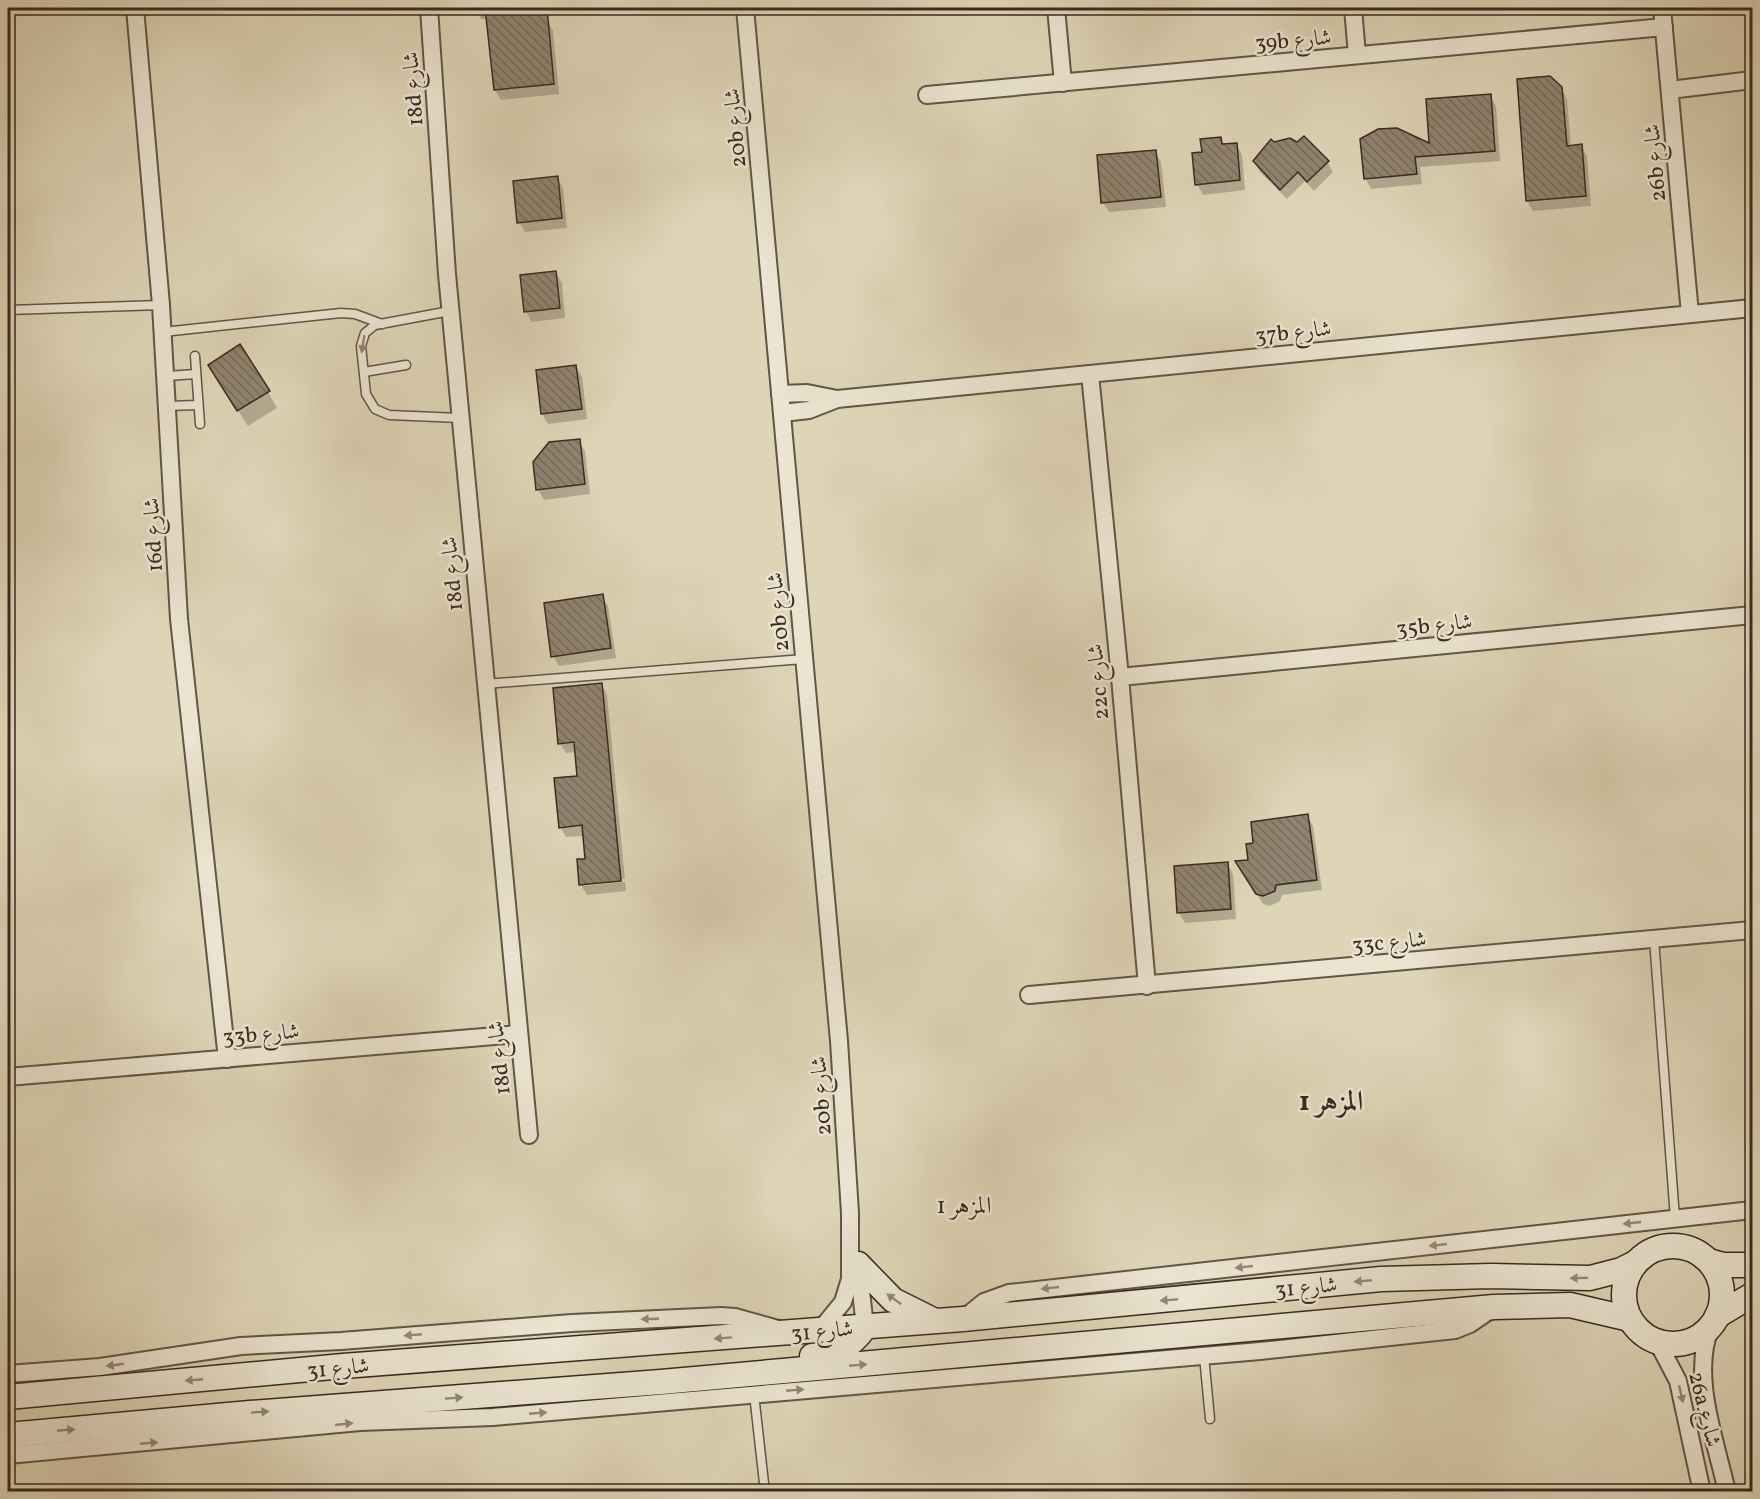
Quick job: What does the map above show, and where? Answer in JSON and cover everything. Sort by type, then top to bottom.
[{"type":"street","name":"16d شارع","points":[[135,8],[163,332],[179,619],[227,1059]]},
{"type":"street","name":"18d شارع","points":[[429,8],[450,311],[529,1135]]},
{"type":"street","name":"20b شارع","points":[[745,8],[839,1041],[850,1213],[851,1266],[848,1290],[838,1309],[820,1330]]},
{"type":"street","points":[[1056,8],[1063,82]]},
{"type":"street","points":[[1353,8],[1357,55]]},
{"type":"street","name":"26b شارع","points":[[1662,8],[1690,314]]},
{"type":"street","name":"39b شارع","points":[[927,95],[1664,27]]},
{"type":"street","points":[[1670,90],[1752,80]]},
{"type":"street","name":"37b شارع","points":[[782,413],[808,410],[837,399],[1752,308]]},
{"type":"street","name":"22c شارع","points":[[1090,374],[1147,986]]},
{"type":"street","name":"37b شارع","points":[[780,394],[807,393],[837,399]]},
{"type":"street","name":"35b شارع","points":[[1120,677],[1752,615]]},
{"type":"street","name":"33c شارع","points":[[1029,995],[1752,930]]},
{"type":"street","name":"33b شارع","points":[[8,1077],[518,1034]]},
{"type":"street","points":[[963,1319],[984,1302],[1009,1293],[1752,1210]]},
{"type":"street","name":"20b شارع","points":[[850,1213],[865,1327]]},
{"type":"street","points":[[1714,1321],[1723,1293],[1716,1270],[1700,1253],[1677,1245],[1654,1249],[1635,1263],[1628,1273],[1623,1296],[1630,1319],[1641,1332],[1657,1341],[1680,1343],[1702,1335],[1714,1321],[1752,1295]]},
{"type":"street","points":[[1709,1261],[1723,1265],[1752,1265]]},
{"type":"street","name":"شارع 31","points":[[8,1397],[343,1366],[939,1322],[1381,1279],[1464,1276],[1590,1278],[1635,1263]]},
{"type":"street","points":[[858,1264],[893,1300],[939,1322]]},
{"type":"street","name":"شارع 31","points":[[8,1435],[250,1413],[661,1382],[1494,1307],[1570,1305],[1630,1319]]},
{"type":"street","points":[[8,1455],[360,1422],[476,1418],[1204,1356],[1440,1332],[1470,1324],[1494,1307]]},
{"type":"street","points":[[8,1374],[100,1366],[241,1346],[348,1341],[572,1323],[721,1316],[735,1317],[790,1333]]},
{"type":"street","name":"26a شارع","points":[[1714,1321],[1703,1350],[1702,1376],[1727,1491]]},
{"type":"street","points":[[661,1382],[696,1366],[836,1352],[854,1341],[865,1327]]},
{"type":"street","name":"26a شارع","points":[[1657,1341],[1678,1381],[1702,1491]]},
{"type":"lane","points":[[8,310],[161,305]]},
{"type":"lane","points":[[450,311],[370,328],[362,339],[364,372],[368,399],[382,413],[460,418]]},
{"type":"lane","points":[[163,332],[341,313],[355,314],[382,324]]},
{"type":"lane","points":[[195,356],[200,424]]},
{"type":"lane","points":[[364,372],[406,365]]},
{"type":"lane","points":[[166,376],[196,374]]},
{"type":"lane","points":[[167,406],[198,405]]},
{"type":"lane","points":[[484,684],[804,659]]},
{"type":"lane","points":[[1654,939],[1675,1218]]},
{"type":"lane","points":[[1204,1356],[1210,1419]]},
{"type":"lane","points":[[754,1394],[765,1491]]},
{"type":"building","points":[[485,8],[547,8],[554,84],[494,90]]},
{"type":"building","points":[[1550,76],[1562,87],[1567,146],[1582,144],[1586,196],[1526,201],[1517,79]]},
{"type":"building","points":[[1491,94],[1495,151],[1415,157],[1417,174],[1364,179],[1360,139],[1378,129],[1397,128],[1429,143],[1426,99]]},
{"type":"building","points":[[1304,136],[1329,161],[1307,182],[1298,172],[1280,190],[1253,161],[1271,139],[1274,142],[1290,138],[1297,142]]},
{"type":"building","points":[[1221,137],[1222,144],[1237,143],[1240,180],[1195,185],[1192,153],[1202,152],[1200,139]]},
{"type":"building","points":[[1156,150],[1161,197],[1101,203],[1097,155]]},
{"type":"building","points":[[558,176],[562,218],[517,223],[513,181]]},
{"type":"building","points":[[556,271],[560,308],[524,312],[520,275]]},
{"type":"building","points":[[240,344],[270,391],[237,411],[208,365]]},
{"type":"building","points":[[576,365],[582,409],[541,414],[536,370]]},
{"type":"building","points":[[580,439],[585,484],[536,490],[533,462],[549,442]]},
{"type":"building","points":[[603,594],[611,648],[551,657],[544,603]]},
{"type":"building","points":[[602,683],[621,881],[579,885],[577,859],[585,859],[582,825],[559,828],[554,778],[577,776],[574,742],[558,744],[553,688]]},
{"type":"building","points":[[1308,814],[1317,880],[1276,885],[1275,891],[1263,896],[1256,894],[1235,861],[1248,860],[1246,844],[1253,843],[1251,822]]},
{"type":"building","points":[[1228,862],[1231,909],[1177,913],[1174,866]]},
{"type":"district","name":"المزهر 1","points":[[1331,1100]]},
{"type":"district","name":"المزهر 1","points":[[964,1205]]}]
